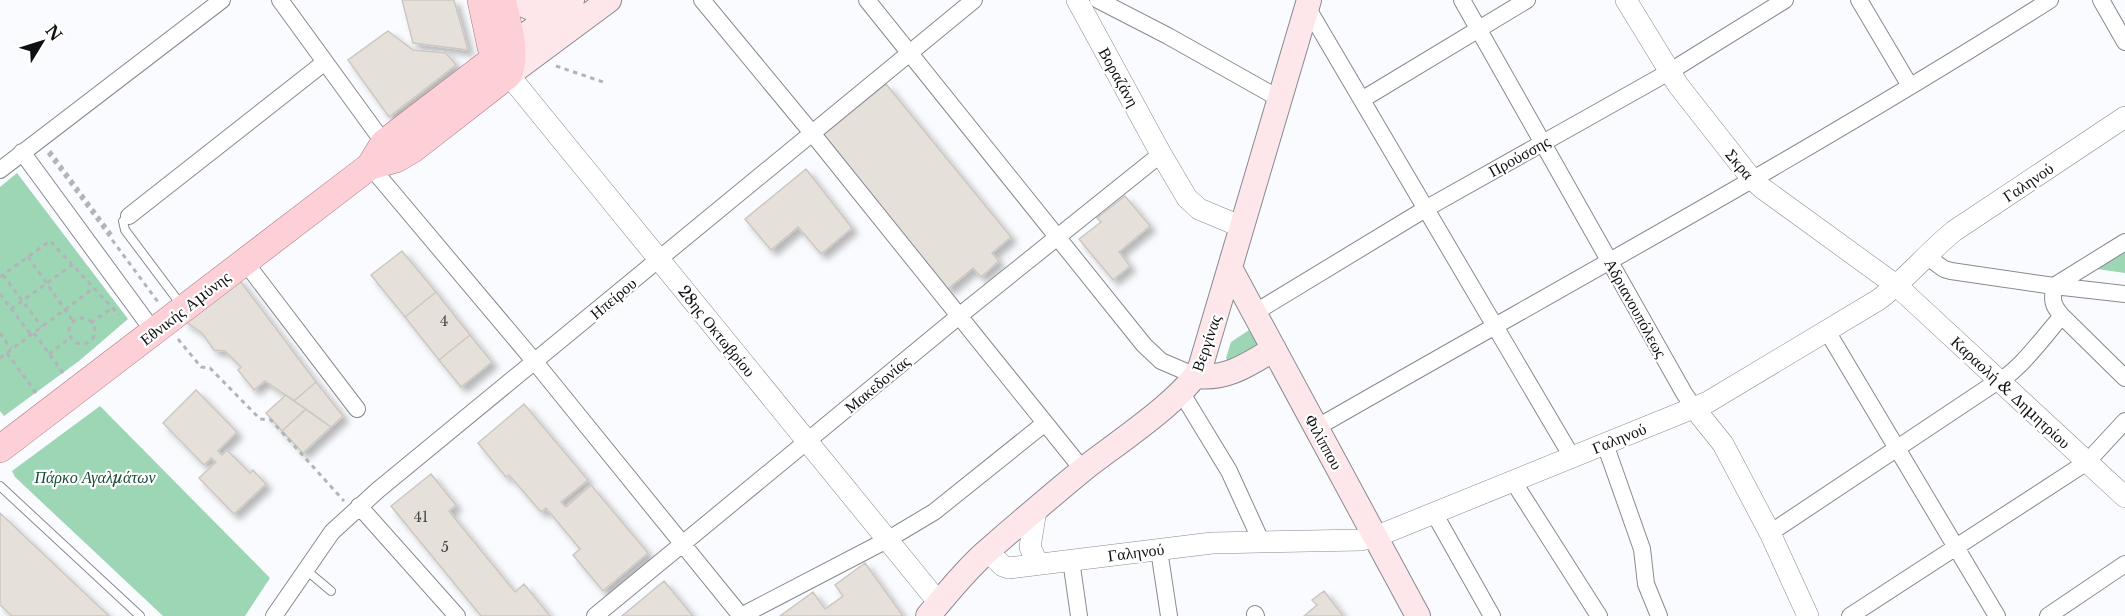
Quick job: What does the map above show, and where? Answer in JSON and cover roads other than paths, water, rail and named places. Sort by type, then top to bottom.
[{"type":"main road","points":[[481,0],[491,47],[511,59]]},
{"type":"main road","points":[[502,0],[511,59]]},
{"type":"main road","points":[[513,0],[535,10],[564,6]]},
{"type":"main road","name":"Εθνικής Αμύνης","points":[[2,444],[370,166],[384,142],[511,59],[609,0]]},
{"type":"main road","name":"Βεργίνας","points":[[1189,384],[1230,268],[1307,2]]},
{"type":"main road","name":"Εθνικής Αμύνης","points":[[370,166],[396,159],[413,149],[511,59],[564,6]]},
{"type":"main road","name":"Φιλίππου","points":[[1230,268],[1418,616]]},
{"type":"main road","points":[[934,610],[964,573],[987,551],[1189,384],[1230,374],[1274,350]]},
{"type":"street","points":[[0,170],[222,0]]},
{"type":"street","points":[[280,0],[384,142]]},
{"type":"street","points":[[702,0],[1083,470]]},
{"type":"street","points":[[867,0],[1152,353],[1189,384],[1261,541]]},
{"type":"street","name":"Ηπείρου","points":[[274,616],[332,532],[356,509],[974,0]]},
{"type":"street","name":"Βοραζάνη","points":[[1077,0],[1161,154],[1194,205],[1242,227]]},
{"type":"street","points":[[1098,0],[1168,36],[1280,99]]},
{"type":"street","name":"Αδριανουπόλεως","points":[[1461,0],[1684,393],[1723,444],[1770,533],[1808,616]]},
{"type":"street","points":[[1363,99],[1527,0]]},
{"type":"street","name":"Σκρα","points":[[1626,0],[1669,72],[1751,178],[1897,286]]},
{"type":"street","name":"Προύσσης","points":[[1254,313],[1427,208],[1669,72],[1785,0]]},
{"type":"street","points":[[1859,0],[1910,86]]},
{"type":"street","points":[[1316,428],[1910,86],[2050,0]]},
{"type":"street","points":[[2101,0],[2125,42]]},
{"type":"street","points":[[1307,2],[1572,457]]},
{"type":"street","name":"28ης Οκτωβρίου","points":[[511,59],[658,260],[887,540],[934,610]]},
{"type":"street","points":[[129,216],[325,62]]},
{"type":"street","name":"Γαληνού","points":[[987,551],[1003,566],[1009,568],[1212,543],[1361,540],[1375,537],[1719,396],[1897,286],[1954,231],[2125,117]]},
{"type":"street","points":[[22,152],[169,320]]},
{"type":"street","name":"Μακεδονίας","points":[[595,616],[958,316],[1161,154]]},
{"type":"street","points":[[370,166],[535,363],[741,616],[887,540],[945,504],[1046,423]]},
{"type":"street","points":[[2054,286],[2125,242]]},
{"type":"street","points":[[1926,256],[1944,269],[1951,271],[2125,294]]},
{"type":"street","points":[[245,262],[357,409]]},
{"type":"street","name":"Καραολή & Δημητρίου","points":[[1897,286],[2125,497]]},
{"type":"street","points":[[2054,286],[2052,300],[2054,307],[2125,378]]},
{"type":"street","points":[[1770,533],[1992,384],[2000,382],[2015,369],[2062,316]]},
{"type":"street","points":[[1827,331],[1997,616]]},
{"type":"street","points":[[1850,616],[2087,462],[2125,421]]},
{"type":"street","points":[[1605,444],[1642,549],[1646,584],[1659,616]]},
{"type":"street","points":[[1513,481],[1599,616]]},
{"type":"street","points":[[356,509],[457,616]]},
{"type":"street","points":[[1036,510],[1030,547],[1038,564]]},
{"type":"street","points":[[1434,513],[1492,616]]},
{"type":"street","points":[[1159,550],[1169,616]]},
{"type":"street","points":[[1071,560],[1079,616]]},
{"type":"street","points":[[2048,616],[2125,564]]},
{"type":"lane","points":[[129,216],[123,221],[125,230],[169,320]]},
{"type":"lane","points":[[0,486],[140,616]]},
{"type":"lane","points":[[306,570],[331,591]]},
{"type":"park label","name":"Πάρκο Αγαλμάτων","points":[[95,477]]}]
